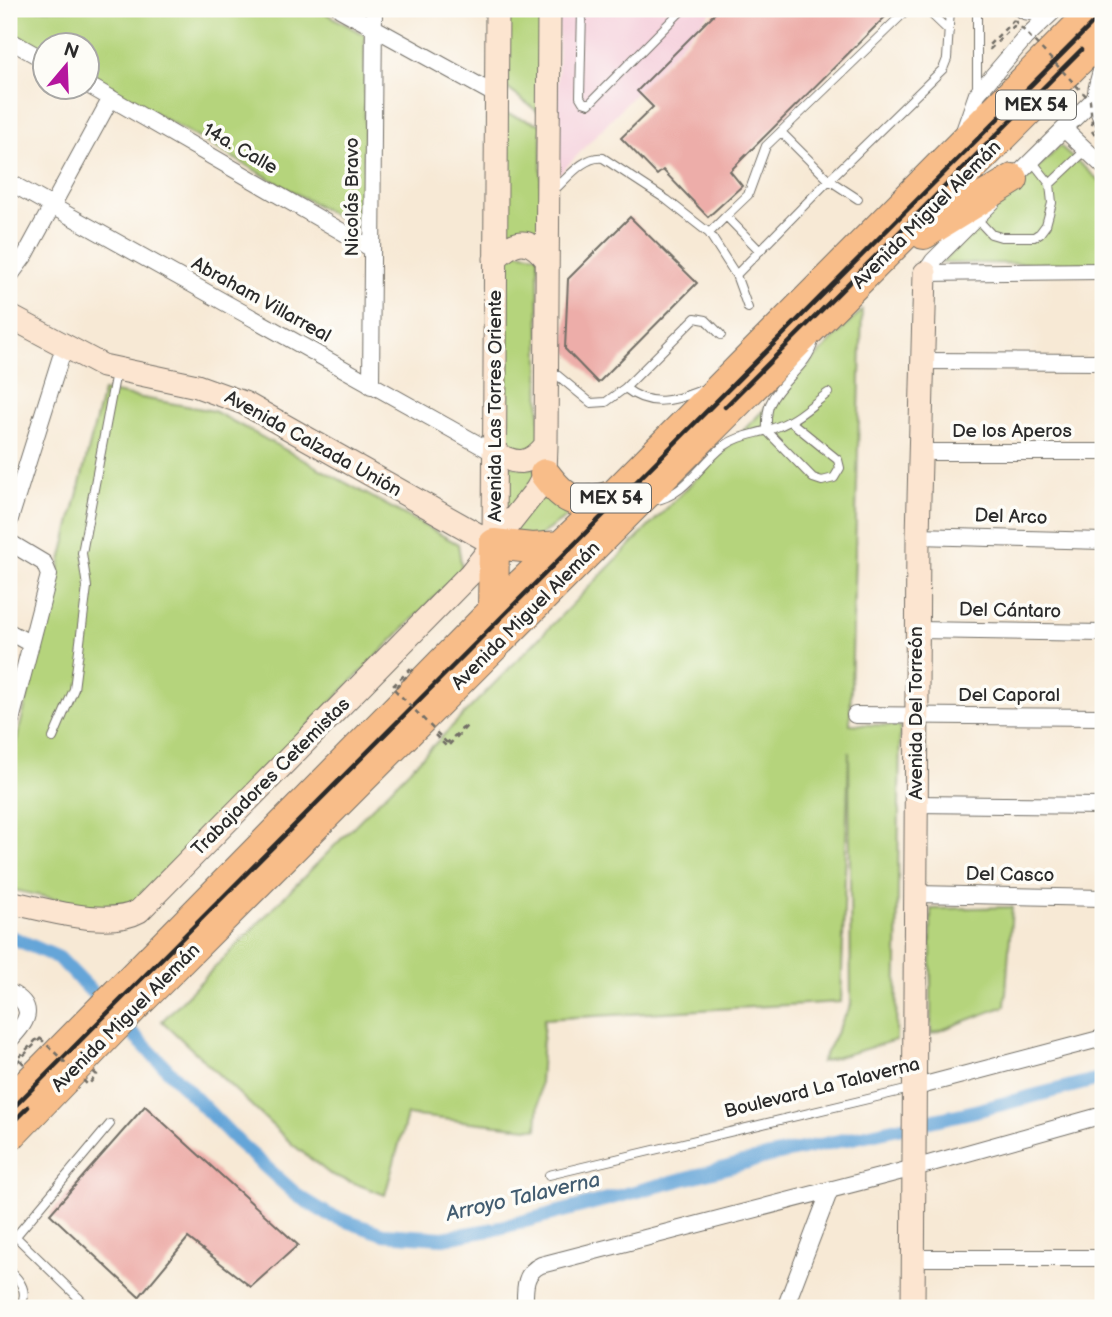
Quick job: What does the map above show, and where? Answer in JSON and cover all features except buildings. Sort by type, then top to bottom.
[{"type":"highway","name":"Avenida Miguel Alemán","points":[[9,1137],[134,993],[493,611],[561,547],[625,500],[706,389],[958,148],[1095,9]]},
{"type":"highway","name":"Avenida Miguel Alemán","points":[[134,993],[625,500],[817,325],[1103,36]]},
{"type":"highway","points":[[882,260],[1023,170]]},
{"type":"highway","points":[[545,474],[558,492],[573,501],[625,500]]},
{"type":"highway","points":[[493,611],[494,544],[532,548],[561,547]]},
{"type":"highway","name":"Avenida Miguel Alemán","points":[[9,1103],[77,1060]]},
{"type":"street","points":[[340,9],[496,94]]},
{"type":"street","name":"Nicolás Bravo","points":[[371,386],[374,9]]},
{"type":"street","name":"Avenida Las Torres Oriente","points":[[494,544],[497,9]]},
{"type":"street","name":"Avenida Las Torres Oriente","points":[[494,544],[526,505],[545,474],[549,9]]},
{"type":"street","points":[[958,148],[977,94],[1025,38],[1051,14]]},
{"type":"street","points":[[9,40],[32,53]]},
{"type":"street","points":[[1096,123],[1095,89],[1103,65]]},
{"type":"street","name":"14a. Calle","points":[[102,93],[372,249]]},
{"type":"street","points":[[9,277],[26,254],[53,207],[111,98]]},
{"type":"street","points":[[925,273],[933,261],[1094,99]]},
{"type":"street","points":[[1065,130],[1103,166]]},
{"type":"street","name":"Abraham Villarreal","points":[[9,182],[494,453]]},
{"type":"street","points":[[495,259],[508,246],[517,243],[537,248],[547,260]]},
{"type":"street","points":[[925,273],[1103,271]]},
{"type":"street","name":"Avenida Del Torreón","points":[[913,1161],[920,361],[925,273]]},
{"type":"street","name":"Avenida Calzada Unión","points":[[9,316],[103,366],[197,386],[244,403],[494,544]]},
{"type":"street","points":[[9,522],[64,347]]},
{"type":"street","points":[[920,361],[1103,362]]},
{"type":"street","points":[[494,453],[507,460],[529,461],[537,456],[546,444]]},
{"type":"street","name":"De los Aperos","points":[[921,452],[1103,452]]},
{"type":"street","name":"Del Arco","points":[[918,536],[1103,541]]},
{"type":"street","points":[[9,542],[47,566],[49,575],[9,728]]},
{"type":"street","name":"Trabajadores Cetemistas","points":[[9,902],[98,919],[122,918],[139,911],[451,593],[494,544]]},
{"type":"street","name":"Del Cántaro","points":[[917,630],[1103,633]]},
{"type":"street","points":[[9,632],[31,644]]},
{"type":"street","name":"Del Caporal","points":[[855,715],[1103,717]]},
{"type":"street","points":[[915,804],[1103,806]]},
{"type":"street","name":"Del Casco","points":[[916,894],[1103,898]]},
{"type":"street","points":[[9,992],[18,997],[26,1008],[27,1019],[9,1041]]},
{"type":"street","name":"Boulevard La Talaverna","points":[[913,1097],[1103,1038]]},
{"type":"street","points":[[525,1308],[526,1279],[533,1269],[830,1190],[913,1161],[1103,1115]]},
{"type":"street","points":[[913,1161],[914,1308]]},
{"type":"street","points":[[785,1308],[830,1190]]},
{"type":"street","points":[[915,1258],[1103,1258]]},
{"type":"lane","points":[[582,9],[580,97],[583,102],[589,104],[684,9]]},
{"type":"lane","points":[[709,233],[748,195],[764,151],[908,9]]},
{"type":"lane","points":[[926,9],[949,31]]},
{"type":"lane","points":[[736,275],[943,69],[947,59],[950,9]]},
{"type":"lane","points":[[977,9],[977,94]]},
{"type":"lane","points":[[1013,9],[1024,15],[1051,14]]},
{"type":"lane","points":[[781,132],[829,180],[858,199]]},
{"type":"lane","points":[[1050,184],[1086,149]]},
{"type":"lane","points":[[548,195],[587,160],[603,158],[667,200],[709,233],[736,275],[748,308]]},
{"type":"lane","points":[[1023,170],[1050,184]]},
{"type":"lane","points":[[977,219],[991,234],[1002,237],[1034,237],[1046,225],[1051,214],[1050,184]]},
{"type":"lane","points":[[726,216],[760,251]]},
{"type":"lane","points":[[547,366],[591,403],[606,402],[625,388],[695,318],[706,320],[721,335]]},
{"type":"lane","points":[[790,421],[838,460],[840,468],[834,478],[822,481],[813,478],[767,431],[769,406],[777,391],[805,360],[814,345],[817,325]]},
{"type":"lane","points":[[53,738],[74,689],[87,587],[82,553],[117,369]]},
{"type":"lane","points":[[625,388],[634,395],[652,401],[678,399],[706,389]]},
{"type":"lane","points":[[625,500],[666,499],[683,487],[731,441],[790,421],[828,393]]},
{"type":"lane","name":"Boulevard La Talaverna","points":[[549,1175],[913,1097]]},
{"type":"lane","points":[[16,1236],[110,1124]]},
{"type":"lane","points":[[9,1230],[89,1308]]},
{"type":"lane","points":[[9,1270],[21,1281],[25,1295],[20,1308]]},
{"type":"lane","points":[[69,1308],[79,1298]]},
{"type":"path","points":[[1014,26],[990,49],[988,46],[1013,20],[1090,100],[1093,124],[1103,143]]},
{"type":"path","points":[[1096,123],[1103,143]]},
{"type":"path","points":[[396,687],[414,668],[392,687],[447,743],[467,726],[447,747]]},
{"type":"path","points":[[24,1064],[18,1058],[39,1037],[88,1085],[97,1076],[77,1060]]},
{"type":"shaded area","points":[[559,9],[714,9],[556,178]]},
{"type":"green space","points":[[9,9],[318,9],[365,35],[364,227],[353,226],[102,83],[102,32],[32,32],[32,44],[9,31]]},
{"type":"green space","points":[[504,9],[542,9],[541,114],[504,86]]},
{"type":"green space","points":[[503,113],[541,124],[541,238],[503,237]]},
{"type":"green space","points":[[1060,146],[1103,184],[1103,264],[941,263]]},
{"type":"green space","points":[[510,251],[538,255],[540,447],[523,457],[501,447],[502,260]]},
{"type":"green space","points":[[862,310],[850,724],[900,726],[896,1040],[821,1062],[851,1005],[849,752],[841,1002],[544,1019],[537,1129],[407,1115],[385,1195],[330,1174],[292,1144],[162,1021]]},
{"type":"green space","points":[[103,391],[214,411],[458,544],[462,569],[124,914],[9,889],[9,771]]},
{"type":"green space","points":[[502,465],[533,468],[539,475],[503,518]]},
{"type":"green space","points":[[544,487],[578,509],[536,538],[503,539]]},
{"type":"green space","points":[[1012,907],[1005,1006],[931,1034],[931,909]]},
{"type":"waterway","name":"Arroyo Talaverna","points":[[9,936],[59,958],[240,1144],[298,1196],[329,1215],[383,1234],[443,1238],[495,1229],[770,1156],[971,1112],[1103,1078]]},
{"type":"railway","points":[[9,1112],[1103,13]]},
{"type":"railway","points":[[725,407],[1081,50]]},
{"type":"railway","points":[[9,1126],[28,1107]]}]
